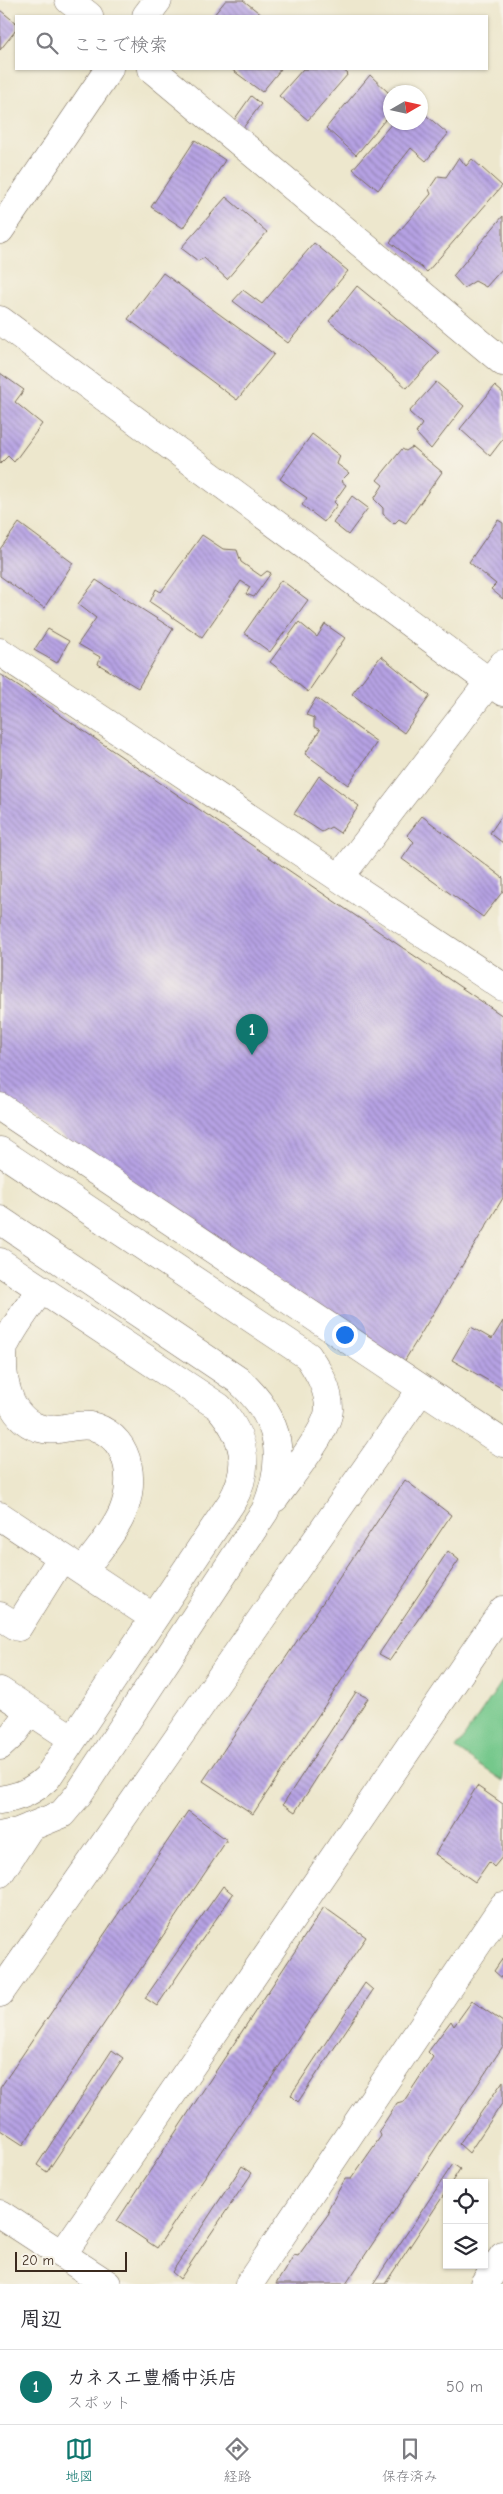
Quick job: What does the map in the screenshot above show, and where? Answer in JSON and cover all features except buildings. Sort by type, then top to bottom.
[{"type":"street","points":[[69,0],[88,15]]},
{"type":"street","points":[[147,15],[158,0]]},
{"type":"street","points":[[0,230],[108,70]]},
{"type":"street","points":[[153,70],[503,362]]},
{"type":"street","points":[[0,320],[499,679],[340,878]]},
{"type":"street","points":[[0,652],[503,987]]},
{"type":"street","points":[[0,1107],[503,1443]]},
{"type":"street","points":[[0,1151],[308,1356],[320,1373],[329,1410],[317,1438],[265,1511],[78,1795],[62,1814],[30,1827],[0,1836]]},
{"type":"street","points":[[0,1220],[214,1363],[254,1395],[273,1427],[278,1446],[278,1477],[265,1511]]},
{"type":"street","points":[[0,1262],[219,1407],[237,1430],[242,1450],[243,1471],[240,1488],[47,1778],[35,1790],[18,1798],[0,1800]]},
{"type":"street","points":[[0,1616],[18,1627],[73,1564],[120,1518],[129,1490],[126,1456],[110,1435],[82,1424],[63,1429],[42,1429],[28,1424],[8,1405],[3,1389],[4,1348],[41,1289]]},
{"type":"street","points":[[0,1993],[421,1390]]},
{"type":"street","points":[[0,1516],[154,1618]]},
{"type":"street","points":[[62,2255],[503,1610]]},
{"type":"street","points":[[0,1691],[73,1739]]},
{"type":"street","points":[[0,1746],[13,1734],[30,1711]]},
{"type":"street","points":[[0,1873],[30,1827]]},
{"type":"street","points":[[249,2284],[503,1906]]},
{"type":"street","points":[[0,2214],[107,2284]]},
{"type":"street","points":[[484,2284],[503,2256]]},
{"type":"green space","points":[[503,1680],[503,1781],[456,1749]]},
{"type":"place","name":"カネスエ豊橋中浜店","points":[[252,1055]]}]
